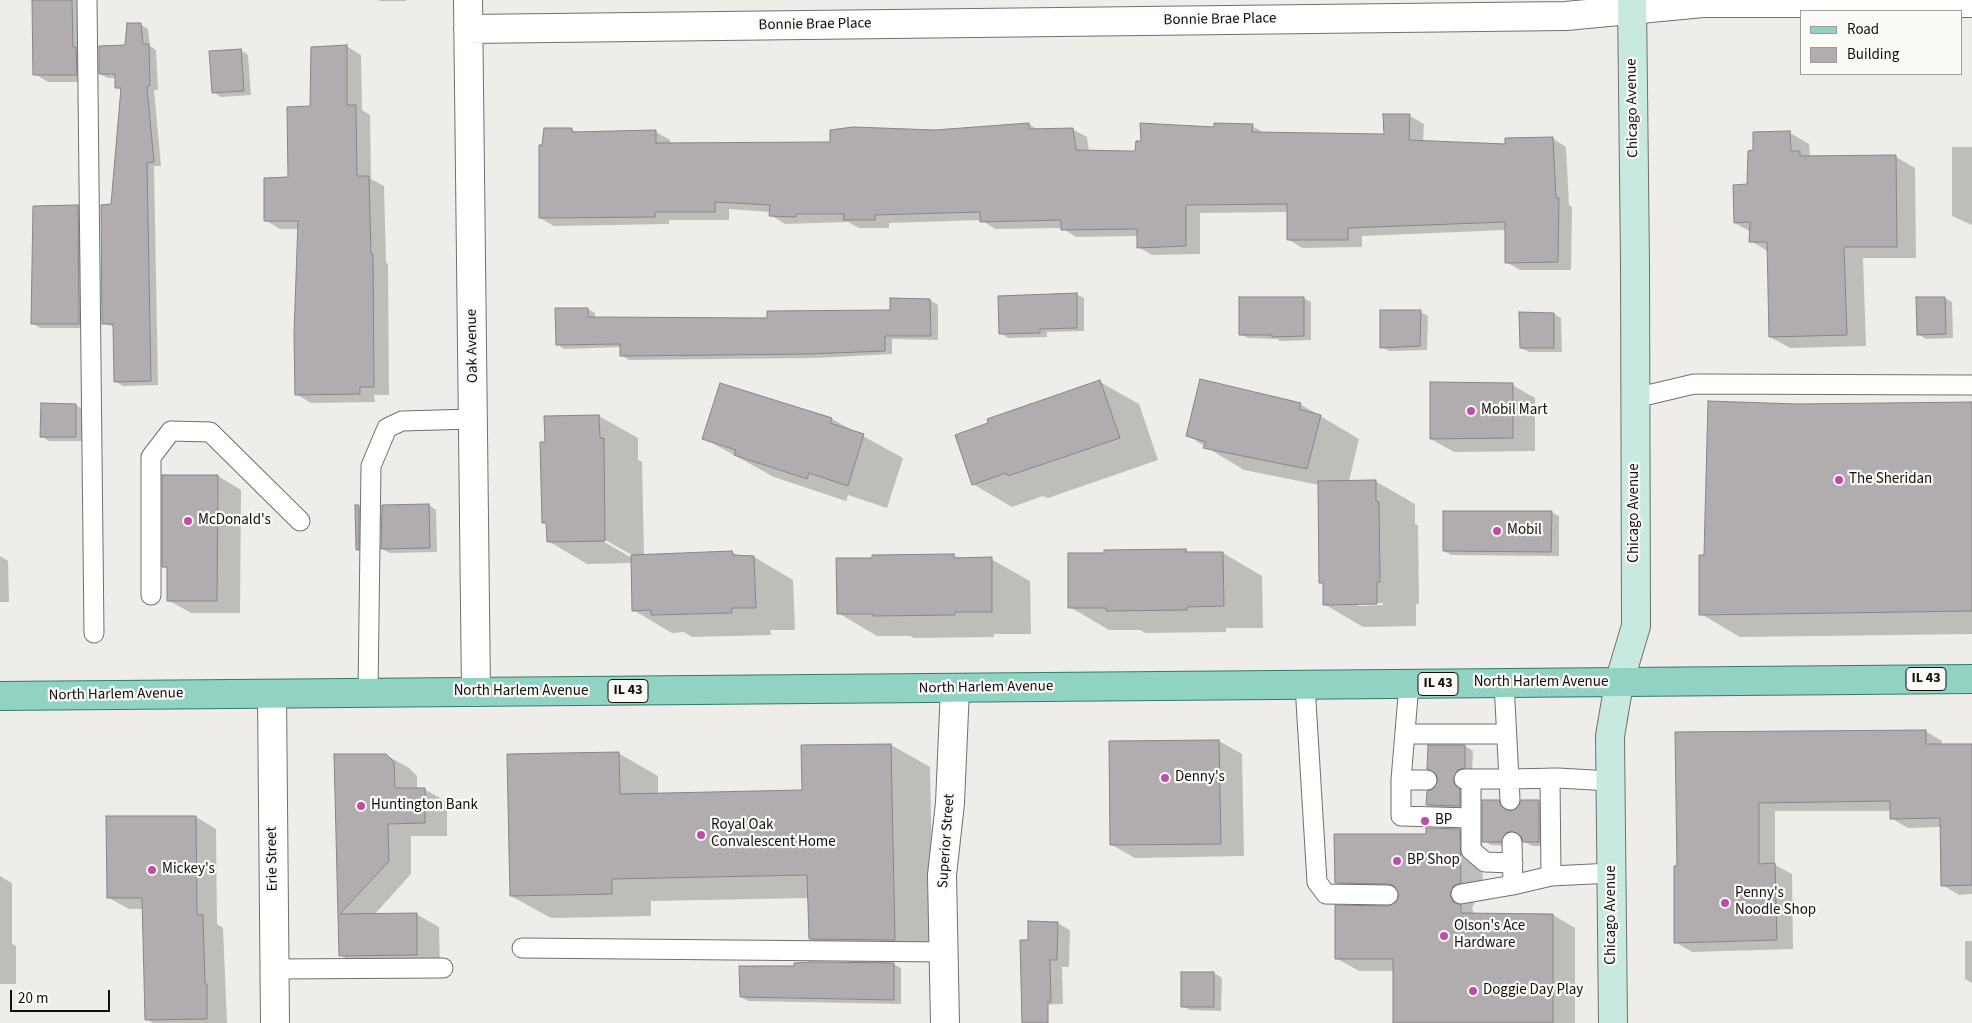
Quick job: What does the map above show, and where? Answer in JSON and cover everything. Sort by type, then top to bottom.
[{"type":"main road","name":"Chicago Avenue","points":[[1613,1023],[1610,736],[1620,682],[1636,626],[1632,5]]},
{"type":"main road","name":"North Harlem Avenue","points":[[0,696],[1972,679]]},
{"type":"street","name":"Oak Avenue","points":[[468,0],[476,692]]},
{"type":"street","name":"Bonnie Brae Place","points":[[468,29],[1566,16],[1632,5],[1703,3],[1972,3]]},
{"type":"street","name":"Superior Street","points":[[945,1023],[942,875],[950,803],[955,688]]},
{"type":"street","name":"Erie Street","points":[[272,694],[275,1023]]},
{"type":"lane","points":[[87,0],[94,632]]},
{"type":"lane","points":[[1635,398],[1694,384],[1972,386]]},
{"type":"lane","points":[[368,693],[371,466],[387,428],[402,421],[474,419]]},
{"type":"lane","points":[[150,595],[151,457],[171,431],[210,432],[300,521]]},
{"type":"lane","points":[[1504,683],[1510,800]]},
{"type":"lane","points":[[1409,684],[1401,780],[1401,816],[1472,818]]},
{"type":"lane","points":[[1305,685],[1317,882],[1326,894],[1388,895]]},
{"type":"lane","points":[[1405,734],[1506,734]]},
{"type":"lane","points":[[1550,778],[1551,876]]},
{"type":"lane","points":[[1513,863],[1485,862],[1472,850],[1472,818],[1468,779],[1550,778],[1610,781]]},
{"type":"lane","points":[[1401,780],[1427,780]]},
{"type":"lane","points":[[1512,842],[1513,885]]},
{"type":"lane","points":[[1461,894],[1551,876],[1612,873]]},
{"type":"lane","points":[[522,948],[944,952]]},
{"type":"lane","points":[[275,969],[443,968]]},
{"type":"building","points":[[32,0],[72,0],[73,47],[76,47],[77,75],[33,75]]},
{"type":"building","points":[[127,23],[141,23],[143,44],[149,44],[150,86],[147,87],[154,162],[147,163],[151,381],[114,382],[113,324],[102,324],[101,205],[111,204],[121,88],[115,88],[115,74],[99,74],[99,46],[125,45]]},
{"type":"building","points":[[347,45],[347,105],[356,105],[357,176],[369,176],[371,254],[373,254],[374,387],[360,387],[360,394],[295,395],[294,334],[298,221],[264,221],[264,178],[288,177],[287,107],[310,106],[311,47]]},
{"type":"building","points":[[241,49],[244,91],[212,93],[209,51]]},
{"type":"building","points":[[1383,114],[1410,114],[1409,140],[1505,144],[1505,138],[1553,137],[1556,198],[1559,198],[1558,262],[1505,263],[1505,222],[1348,228],[1348,240],[1287,240],[1287,204],[1186,205],[1186,246],[1137,248],[1137,229],[1061,230],[1061,220],[980,222],[980,212],[875,215],[875,220],[843,220],[844,214],[796,214],[796,217],[769,216],[770,205],[715,202],[715,212],[655,212],[655,217],[539,218],[539,145],[542,145],[544,128],[572,128],[572,132],[656,130],[656,143],[830,142],[830,130],[853,127],[935,130],[1029,123],[1029,129],[1073,128],[1076,150],[1135,151],[1136,141],[1141,141],[1140,123],[1214,127],[1214,123],[1253,124],[1252,132],[1384,134]]},
{"type":"building","points":[[1790,131],[1791,151],[1800,151],[1800,156],[1896,155],[1897,247],[1844,247],[1847,335],[1769,337],[1767,242],[1749,242],[1750,222],[1734,223],[1733,185],[1747,184],[1748,151],[1753,150],[1753,132]]},
{"type":"building","points":[[78,205],[79,324],[31,324],[33,206]]},
{"type":"building","points":[[1077,293],[1077,328],[1040,329],[1040,333],[999,334],[998,296]]},
{"type":"building","points":[[1239,297],[1304,297],[1304,336],[1239,335]]},
{"type":"building","points":[[1916,297],[1945,297],[1946,334],[1917,335]]},
{"type":"building","points":[[890,298],[930,299],[931,336],[885,336],[885,351],[808,354],[620,356],[620,344],[556,345],[555,308],[588,308],[588,317],[767,318],[767,311],[890,310]]},
{"type":"building","points":[[1380,310],[1421,310],[1420,346],[1380,348]]},
{"type":"building","points":[[1519,312],[1554,313],[1554,348],[1520,348]]},
{"type":"building","points":[[1200,379],[1301,403],[1299,409],[1321,415],[1307,469],[1203,448],[1206,442],[1186,436]]},
{"type":"building","points":[[1100,380],[1120,438],[1008,476],[1006,473],[972,485],[955,435],[988,423],[987,419]]},
{"type":"building","name":"Mobil Mart","points":[[1430,382],[1513,383],[1513,438],[1430,439]]},
{"type":"building","points":[[720,383],[832,418],[830,423],[864,434],[848,486],[809,473],[807,479],[734,455],[736,450],[702,439]]},
{"type":"building","name":"The Sheridan","points":[[1708,401],[1797,404],[1972,402],[1972,611],[1699,615],[1699,555],[1704,555]]},
{"type":"building","points":[[41,403],[76,404],[76,437],[40,437]]},
{"type":"building","points":[[599,415],[600,438],[604,438],[605,541],[547,542],[546,523],[542,523],[540,442],[545,442],[544,416]]},
{"type":"building","name":"McDonald's","points":[[162,475],[218,475],[217,601],[167,601],[167,567],[162,567]]},
{"type":"building","points":[[1376,480],[1376,501],[1379,502],[1380,582],[1377,582],[1377,604],[1323,605],[1323,583],[1319,583],[1318,481]]},
{"type":"building","points":[[429,504],[430,548],[381,549],[382,505]]},
{"type":"building","points":[[355,505],[359,505],[359,550],[356,550]]},
{"type":"building","name":"Mobil","points":[[1443,511],[1552,511],[1551,552],[1443,551]]},
{"type":"building","points":[[1186,549],[1186,552],[1223,552],[1224,606],[1187,607],[1187,610],[1106,611],[1106,608],[1068,608],[1068,553],[1104,553],[1104,550]]},
{"type":"building","points":[[732,551],[733,555],[754,556],[756,608],[732,608],[732,613],[651,615],[651,610],[632,611],[631,555]]},
{"type":"building","points":[[954,554],[954,558],[992,557],[992,612],[955,612],[955,615],[873,616],[873,614],[837,614],[836,558],[872,558],[872,555]]},
{"type":"building","points":[[1926,730],[1926,744],[1972,744],[1972,885],[1941,886],[1940,818],[1890,819],[1890,801],[1759,803],[1759,864],[1775,863],[1777,940],[1674,943],[1674,866],[1677,866],[1675,732]]},
{"type":"building","name":"Denny's","points":[[1219,740],[1221,844],[1110,845],[1109,741]]},
{"type":"building","name":"Royal Oak Convalescent Home","points":[[891,744],[895,940],[809,939],[807,875],[612,879],[612,894],[510,896],[507,754],[619,752],[620,794],[802,790],[801,745]]},
{"type":"building","points":[[1428,745],[1465,745],[1465,768],[1458,770],[1453,779],[1455,785],[1460,789],[1460,806],[1426,805],[1427,791],[1433,789],[1438,780],[1436,774],[1427,769]]},
{"type":"building","points":[[334,754],[386,754],[394,762],[395,788],[425,788],[425,823],[388,824],[389,861],[340,914],[417,913],[417,955],[339,956]]},
{"type":"building","points":[[1482,800],[1499,800],[1501,806],[1510,811],[1516,809],[1521,800],[1539,800],[1539,842],[1523,842],[1521,836],[1512,831],[1506,833],[1501,842],[1482,842]]},
{"type":"building","points":[[106,816],[196,816],[197,915],[203,915],[207,1019],[145,1020],[142,898],[107,898]]},
{"type":"building","points":[[1426,828],[1460,829],[1461,883],[1453,886],[1450,895],[1453,902],[1461,905],[1461,913],[1553,914],[1553,1023],[1393,1023],[1393,959],[1335,959],[1335,905],[1388,906],[1397,901],[1399,895],[1394,886],[1389,884],[1335,883],[1334,834],[1426,834]]},
{"type":"building","points":[[1028,921],[1058,922],[1057,960],[1050,960],[1051,1002],[1048,1002],[1048,1023],[1022,1023],[1020,940],[1028,940]]},
{"type":"building","points":[[794,963],[894,963],[894,1000],[740,997],[739,966],[794,966]]},
{"type":"building","points":[[1181,972],[1214,972],[1214,1007],[1181,1007]]},
{"type":"place","name":"Mobil Mart","points":[[1471,411]]},
{"type":"place","name":"The Sheridan","points":[[1839,480]]},
{"type":"place","name":"McDonald's","points":[[188,521]]},
{"type":"place","name":"Mobil","points":[[1497,531]]},
{"type":"place","name":"Denny's","points":[[1165,778]]},
{"type":"place","name":"Huntington Bank","points":[[361,806]]},
{"type":"place","name":"BP","points":[[1425,821]]},
{"type":"place","name":"Royal Oak Convalescent Home","points":[[701,835]]},
{"type":"place","name":"BP Shop","points":[[1397,861]]},
{"type":"place","name":"Mickey's","points":[[152,870]]},
{"type":"place","name":"Penny's Noodle Shop","points":[[1725,903]]},
{"type":"place","name":"Olson's Ace Hardware","points":[[1444,936]]},
{"type":"place","name":"Doggie Day Play","points":[[1473,991]]}]
